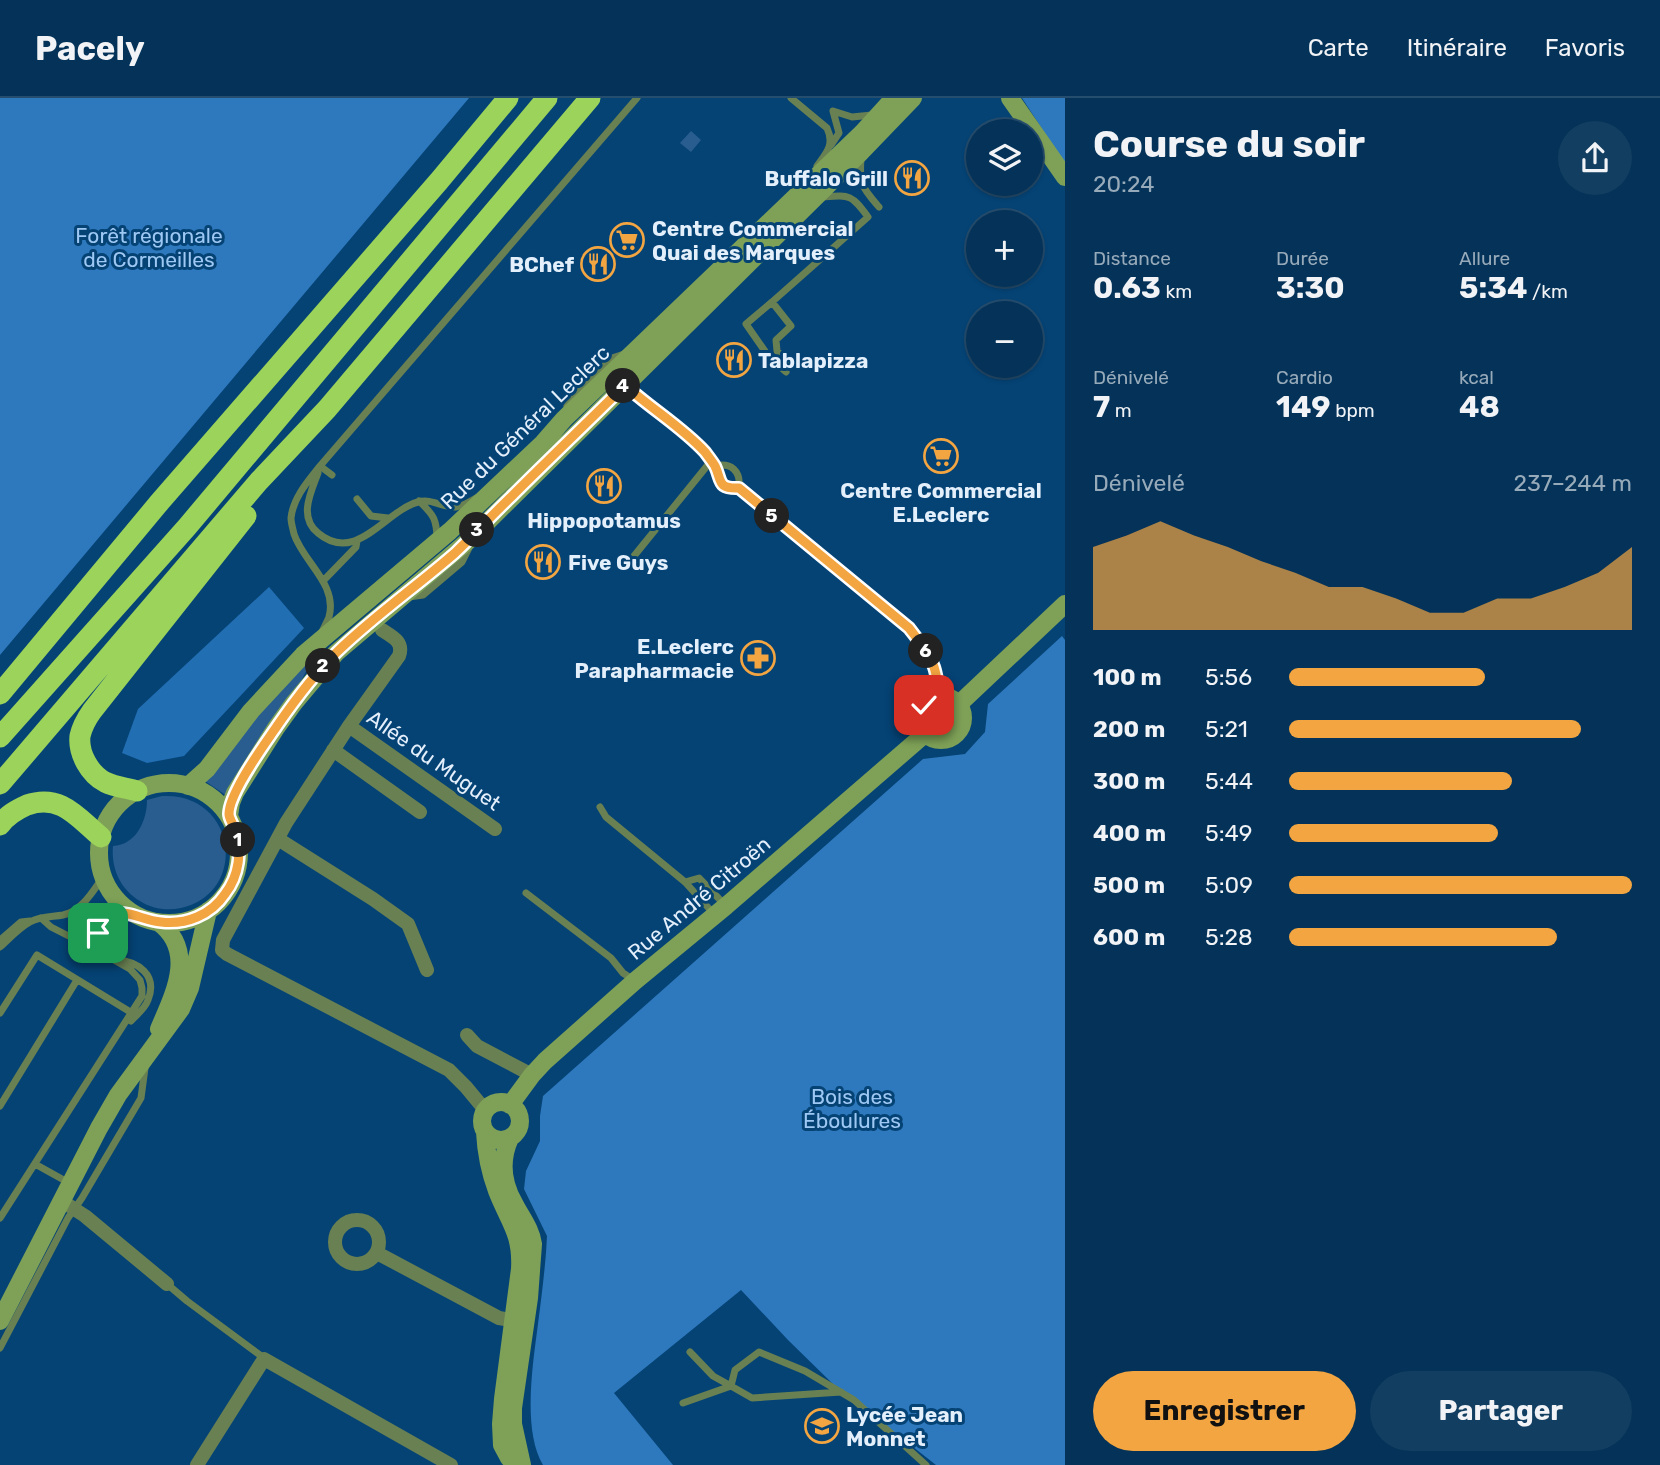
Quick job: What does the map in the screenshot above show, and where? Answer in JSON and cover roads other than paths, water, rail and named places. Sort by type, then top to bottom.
[{"type":"highway","points":[[0,694],[159,504],[431,191],[508,98]]},
{"type":"highway","points":[[0,737],[187,527],[547,98]]},
{"type":"highway","points":[[0,784],[259,481],[327,409],[590,98]]},
{"type":"highway","points":[[137,791],[113,785],[94,774],[81,751],[80,736],[85,723],[327,409]]},
{"type":"highway","points":[[0,825],[16,810],[44,802],[69,809],[101,837]]},
{"type":"main road","name":"Rue du Général Leclerc","points":[[188,786],[207,769],[251,711],[303,655],[435,549],[638,349],[806,197],[861,152],[913,98]]},
{"type":"main road","points":[[1013,101],[1065,177]]},
{"type":"main road","name":"Rue du Général Leclerc","points":[[229,816],[231,803],[246,774],[308,684],[347,642],[469,540],[625,385],[806,197],[888,105]]},
{"type":"main road","points":[[958,705],[1065,604]]},
{"type":"main road","points":[[932,700],[953,700],[958,705],[963,722],[953,736],[942,740],[930,737],[922,729],[920,714],[932,700]]},
{"type":"main road","name":"Rue André Citroën","points":[[510,1105],[545,1061],[926,733]]},
{"type":"main road","points":[[167,783],[188,786],[215,800],[229,816],[238,841],[237,868],[233,881],[218,903],[196,918],[184,922],[145,919],[132,913],[115,897],[103,877],[99,850],[101,837],[118,805],[137,791],[167,783]]},
{"type":"main road","points":[[0,1321],[68,1205],[71,1184],[118,1095],[181,1009],[190,988],[208,911]]},
{"type":"main road","points":[[148,1055],[180,968],[174,938],[158,922]]},
{"type":"main road","points":[[521,1227],[498,1192],[489,1166],[482,1121],[485,1110],[496,1102],[510,1105],[517,1112],[519,1121],[517,1131],[510,1138],[503,1156],[503,1167],[505,1181],[521,1227],[513,1416],[522,1465]]},
{"type":"main road","points":[[485,1132],[499,1140],[510,1138]]},
{"type":"main road","points":[[516,1465],[502,1445],[501,1424],[519,1322]]},
{"type":"street","points":[[382,629],[399,642],[401,649],[393,666],[349,726],[286,823],[223,940],[222,950],[449,1070],[485,1110]]},
{"type":"street","name":"Allée du Muguet","points":[[349,726],[495,829]]},
{"type":"street","points":[[333,750],[420,812]]},
{"type":"street","points":[[278,839],[408,924],[427,970]]},
{"type":"street","points":[[467,1035],[477,1046],[532,1075]]},
{"type":"street","points":[[68,1205],[167,1284]]},
{"type":"street","points":[[377,1253],[499,1318],[519,1322]]},
{"type":"street","points":[[197,1465],[264,1359],[451,1465]]},
{"type":"lane","points":[[318,642],[330,608],[323,582],[297,541],[291,519],[301,490],[637,98]]},
{"type":"lane","points":[[791,98],[827,128],[831,145]]},
{"type":"lane","points":[[786,372],[769,357],[746,324],[869,217],[857,202],[845,196],[806,197],[839,133],[833,111],[860,117],[888,105]]},
{"type":"lane","points":[[861,152],[860,177],[863,188],[879,207]]},
{"type":"lane","points":[[764,350],[791,326],[772,302]]},
{"type":"lane","points":[[776,340],[777,351],[790,363]]},
{"type":"lane","points":[[625,385],[695,443],[713,464],[722,485],[739,488],[909,628],[934,668],[932,700],[904,703]]},
{"type":"lane","points":[[634,556],[713,464],[733,468],[739,477],[739,488]]},
{"type":"lane","points":[[320,466],[332,475]]},
{"type":"lane","points":[[320,466],[307,507],[308,518],[317,533],[333,541],[357,541],[419,501],[459,506],[495,488]]},
{"type":"lane","points":[[357,499],[372,516],[389,518]]},
{"type":"lane","points":[[419,501],[436,522],[435,549]]},
{"type":"lane","points":[[398,599],[423,595],[462,562],[482,526]]},
{"type":"lane","points":[[323,582],[356,547],[357,541]]},
{"type":"lane","points":[[600,807],[606,817],[721,911]]},
{"type":"lane","points":[[0,940],[21,922],[76,910],[103,877]]},
{"type":"lane","points":[[685,882],[699,878],[721,911]]},
{"type":"lane","points":[[526,893],[611,958],[623,973],[635,981]]},
{"type":"lane","points":[[100,952],[98,933],[102,923],[113,914],[132,913]]},
{"type":"lane","points":[[0,1218],[142,996],[140,980],[130,969],[51,927],[41,918]]},
{"type":"lane","points":[[0,947],[31,921]]},
{"type":"lane","points":[[0,1013],[37,955],[132,1013]]},
{"type":"lane","points":[[0,1225],[133,1018],[142,1011],[148,1000],[150,989],[143,970],[134,963],[113,960]]},
{"type":"lane","points":[[0,1106],[77,980]]},
{"type":"lane","points":[[0,1348],[68,1218],[68,1205],[117,1142],[141,1098],[148,1055]]},
{"type":"lane","points":[[35,1164],[71,1184]]},
{"type":"lane","points":[[167,1284],[264,1359]]},
{"type":"lane","points":[[690,1352],[713,1376],[752,1398],[841,1392]]},
{"type":"lane","points":[[731,1386],[735,1370],[759,1352],[806,1371],[854,1400],[926,1465]]},
{"type":"lane","points":[[683,1403],[731,1386]]},
{"type":"place","name":"Buffalo Grill","points":[[912,178]]},
{"type":"place","name":"Centre Commercial Quai des Marques","points":[[627,240]]},
{"type":"place","name":"BChef","points":[[598,264]]},
{"type":"place","name":"Tablapizza","points":[[734,360]]},
{"type":"place","name":"Centre Commercial E.Leclerc","points":[[941,456]]},
{"type":"place","name":"Hippopotamus","points":[[604,486]]},
{"type":"place","name":"Five Guys","points":[[543,562]]},
{"type":"place","name":"E.Leclerc Parapharmacie","points":[[758,658]]},
{"type":"place","name":"Lycée Jean Monnet","points":[[822,1426]]},
{"type":"park label","name":"Forêt régionale de Cormeilles","points":[[149,247]]},
{"type":"park label","name":"Bois des Éboulures","points":[[852,1108]]}]
